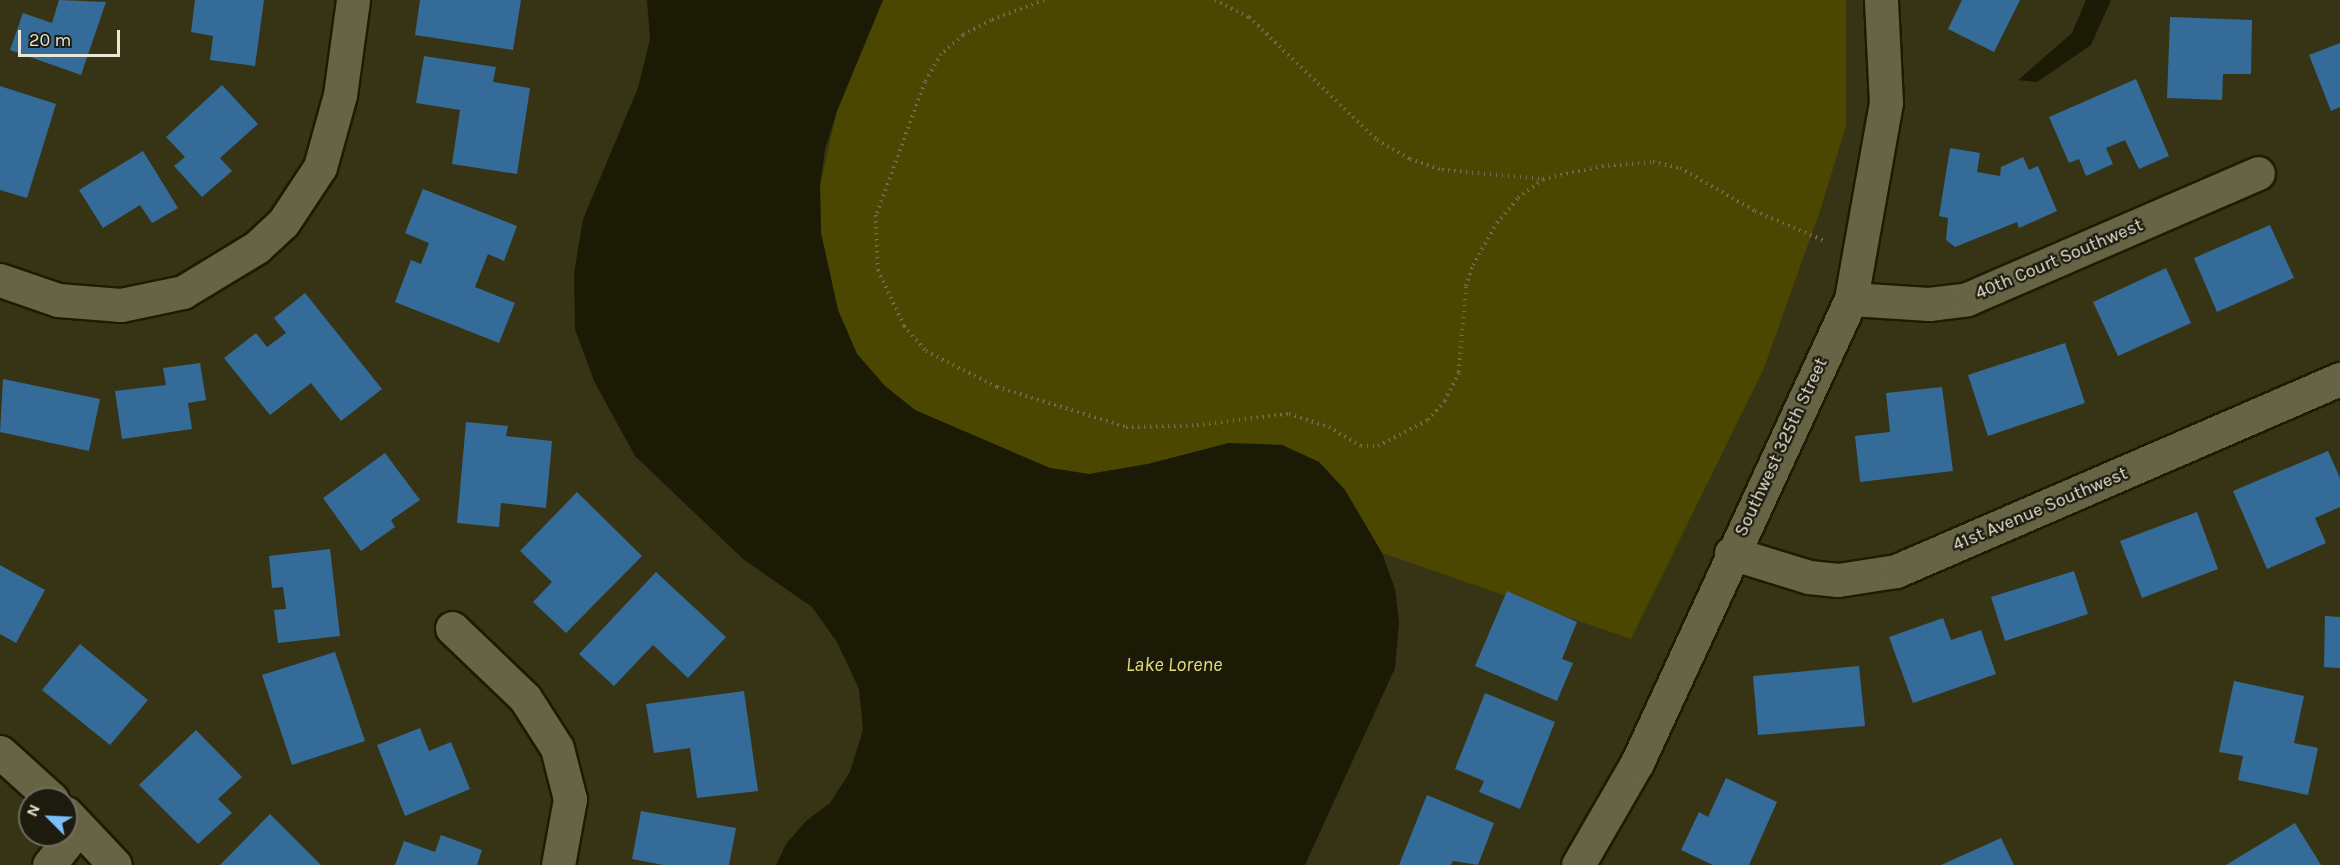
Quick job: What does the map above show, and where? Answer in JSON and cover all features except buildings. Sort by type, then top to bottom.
[{"type":"street","points":[[0,280],[58,300],[89,304],[155,300],[208,280],[257,247],[283,222],[320,167],[332,136],[353,0]]},
{"type":"street","name":"Southwest 325th Street","points":[[1578,865],[1637,763],[1731,553],[1851,299],[1862,251],[1886,103],[1881,0]]},
{"type":"street","name":"40th Court Southwest","points":[[1851,299],[1929,304],[1967,299],[2258,173]]},
{"type":"street","name":"41st Avenue Southwest","points":[[1731,553],[1809,577],[1838,580],[1896,571],[2340,379]]},
{"type":"street","points":[[452,628],[525,698],[557,748],[570,799],[558,865]]},
{"type":"street","points":[[0,752],[39,787]]},
{"type":"street","points":[[78,826],[115,865]]},
{"type":"street","points":[[49,865],[58,847]]},
{"type":"path","points":[[1044,0],[990,20],[963,35],[941,54],[925,82],[876,215],[878,270],[904,326],[926,351],[997,387],[1126,427],[1197,425],[1288,414],[1329,427],[1361,446],[1378,446],[1428,420],[1445,401],[1459,372],[1466,286],[1473,265],[1497,224],[1518,198],[1543,179]]},
{"type":"path","points":[[1215,0],[1249,16],[1389,148],[1442,170],[1543,179],[1602,165],[1653,162],[1680,168],[1796,231],[1862,251]]},
{"type":"shaded area","points":[[883,0],[1846,0],[1846,126],[1820,211],[1764,368],[1631,639],[1382,553],[1345,490],[1319,462],[1282,445],[1229,443],[1148,464],[1089,474],[1050,468],[1006,451],[915,410],[885,386],[857,354],[838,310],[821,233],[820,185],[837,111]]},
{"type":"water","name":"Lake Lorene","points":[[647,0],[883,0],[837,111],[825,150],[820,185],[821,233],[838,310],[857,354],[885,386],[915,410],[1050,468],[1089,474],[1148,464],[1229,443],[1282,445],[1319,462],[1345,490],[1382,553],[1395,589],[1399,622],[1395,668],[1305,865],[776,865],[786,844],[806,821],[830,803],[850,772],[863,730],[859,689],[837,642],[812,607],[743,559],[635,456],[594,381],[575,329],[574,274],[583,219],[638,88],[650,39]]},
{"type":"water","points":[[2086,0],[2111,0],[2091,45],[2037,82],[2018,80],[2072,33]]}]
